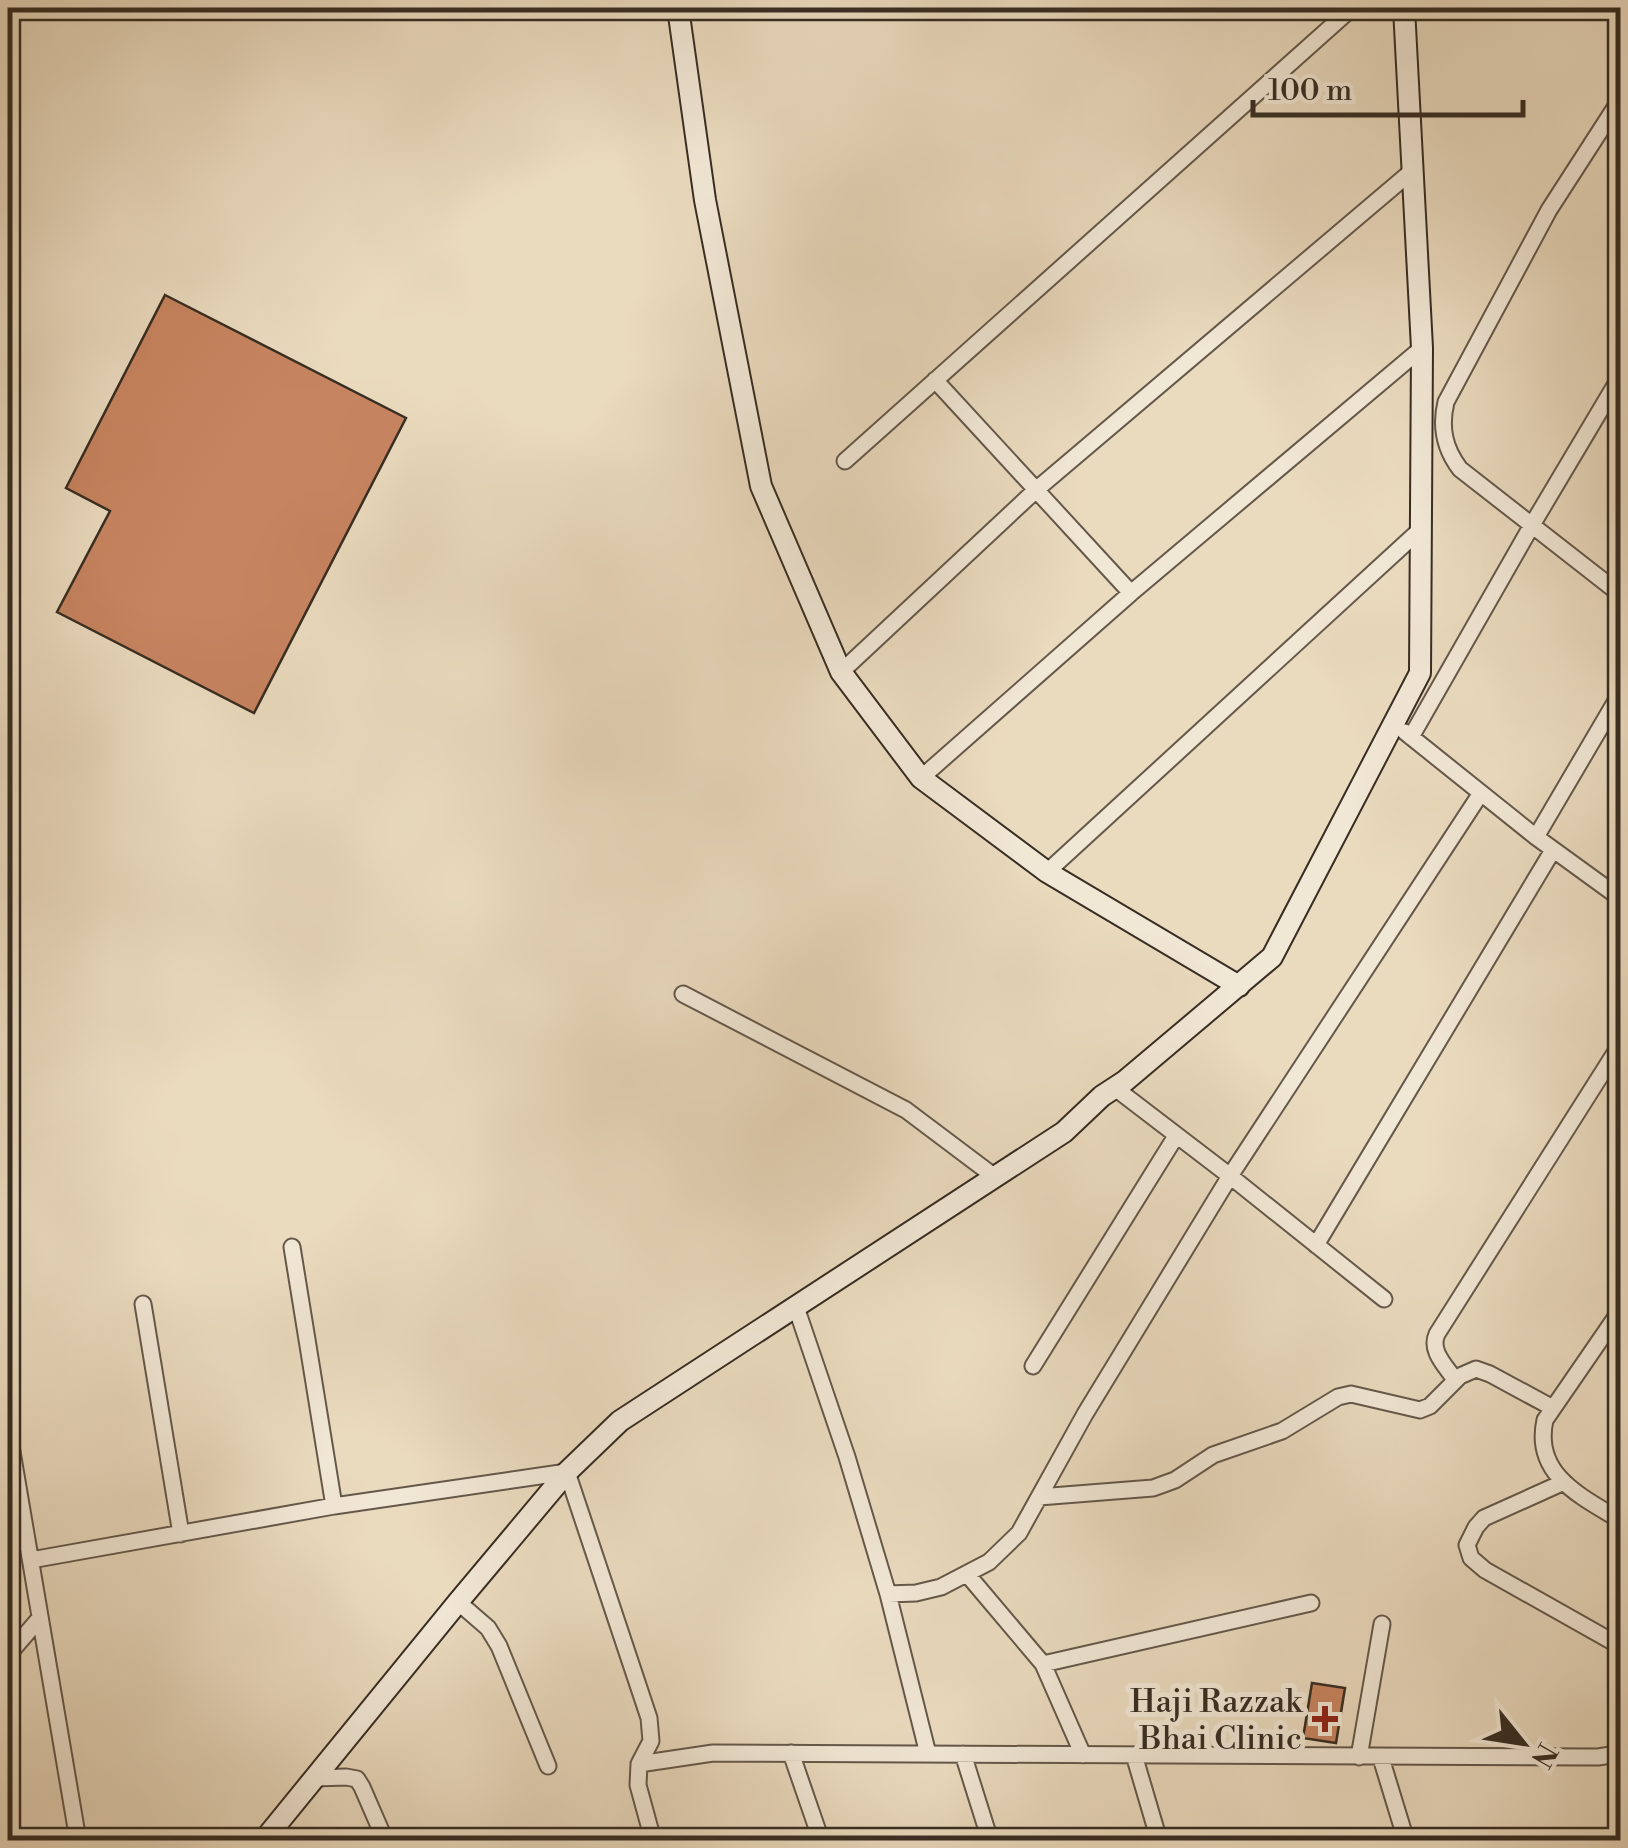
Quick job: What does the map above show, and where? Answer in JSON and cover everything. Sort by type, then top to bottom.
[{"type":"street","points":[[678,8],[706,200],[761,486],[842,672],[920,778],[1047,872],[1239,986]]},
{"type":"street","points":[[845,461],[1352,8]]},
{"type":"street","points":[[1402,730],[1420,673],[1422,348],[1404,8]]},
{"type":"street","points":[[1620,100],[1549,210],[1443,414],[1446,447],[1460,468],[1620,594]]},
{"type":"street","points":[[842,672],[1037,488],[1412,171]]},
{"type":"street","points":[[920,778],[1131,593],[1422,348]]},
{"type":"street","points":[[264,1840],[567,1472],[620,1421],[1064,1132],[1102,1096],[1272,957],[1402,730],[1620,377]]},
{"type":"street","points":[[935,380],[1131,593]]},
{"type":"street","points":[[1047,872],[1421,529]]},
{"type":"street","points":[[1536,837],[1620,694]]},
{"type":"street","points":[[1402,730],[1620,898]]},
{"type":"street","points":[[888,1594],[928,1592],[989,1562],[1010,1544],[1230,1176],[1481,794]]},
{"type":"street","points":[[1316,1245],[1553,850]]},
{"type":"street","points":[[684,994],[906,1110],[996,1177]]},
{"type":"street","points":[[1456,1380],[1435,1350],[1437,1334],[1620,1045]]},
{"type":"street","points":[[1115,1088],[1384,1298]]},
{"type":"street","points":[[1033,1366],[1176,1136]]},
{"type":"street","points":[[292,1247],[334,1506]]},
{"type":"street","points":[[142,1304],[181,1534]]},
{"type":"street","points":[[796,1307],[888,1594],[928,1754]]},
{"type":"street","points":[[1620,1311],[1545,1420],[1541,1440],[1547,1460],[1564,1482],[1620,1520]]},
{"type":"street","points":[[1039,1496],[1166,1484],[1212,1455],[1282,1431],[1351,1394],[1420,1410],[1430,1406],[1468,1370],[1490,1374],[1554,1408]]},
{"type":"street","points":[[8,1428],[78,1840]]},
{"type":"street","points":[[31,1560],[334,1506],[567,1472]]},
{"type":"street","points":[[567,1472],[652,1729],[651,1741],[639,1764],[638,1785],[654,1840]]},
{"type":"street","points":[[1564,1482],[1484,1518],[1467,1546],[1471,1558],[1485,1570],[1620,1646]]},
{"type":"street","points":[[967,1574],[1043,1664],[1083,1755]]},
{"type":"street","points":[[458,1602],[488,1628],[499,1646],[548,1766]]},
{"type":"street","points":[[1043,1664],[1311,1602]]},
{"type":"street","points":[[8,1655],[40,1619]]},
{"type":"street","points":[[1359,1757],[1382,1624]]},
{"type":"street","points":[[639,1764],[713,1753],[1382,1758],[1598,1757],[1620,1751]]},
{"type":"street","points":[[792,1752],[821,1840]]},
{"type":"street","points":[[963,1754],[990,1840]]},
{"type":"street","points":[[1134,1755],[1158,1840]]},
{"type":"street","points":[[1382,1758],[1406,1840]]},
{"type":"street","points":[[316,1778],[357,1780],[385,1840]]},
{"type":"building","points":[[165,295],[406,418],[254,713],[57,612],[110,511],[66,488]]},
{"type":"building","points":[[1312,1683],[1345,1688],[1336,1743],[1303,1738]]},
{"type":"railway","points":[[8,18],[13,8]]},
{"type":"place","name":"Haji Razzak Bhai Clinic","points":[[1325,1719]]}]
